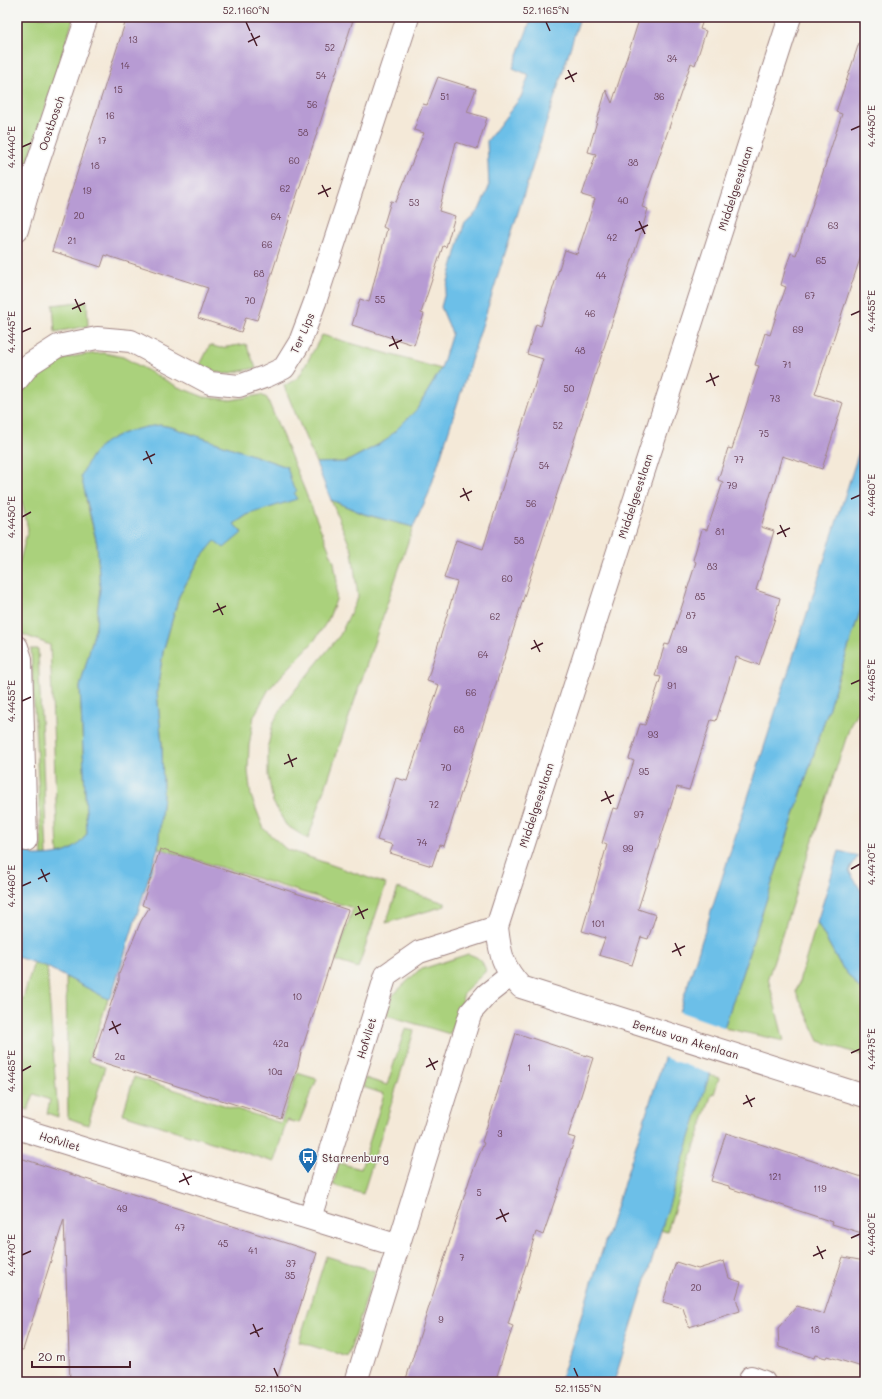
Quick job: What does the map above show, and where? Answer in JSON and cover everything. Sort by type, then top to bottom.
[{"type":"street","name":"Oostbosch","points":[[17,230],[28,192],[87,17]]},
{"type":"street","name":"Ter Lips","points":[[17,380],[30,364],[58,346],[96,338],[131,341],[210,383],[239,386],[284,368],[300,342],[315,302],[408,17]]},
{"type":"street","name":"Middelgeestlaan","points":[[510,975],[503,963],[499,950],[497,926],[790,17]]},
{"type":"street","points":[[17,647],[21,659],[26,840]]},
{"type":"street","name":"Hofvliet","points":[[310,1218],[386,975],[419,952],[497,926]]},
{"type":"street","points":[[356,1382],[471,1012],[487,994],[510,975]]},
{"type":"street","name":"Bertus van Akenlaan","points":[[510,975],[521,987],[865,1096]]},
{"type":"street","name":"Hofvliet","points":[[17,1128],[398,1246]]},
{"type":"green space","points":[[17,17],[74,17],[17,196]]},
{"type":"green space","points":[[87,301],[88,326],[55,332],[53,305]]},
{"type":"green space","points":[[322,335],[441,369],[417,409],[385,441],[346,462],[316,463],[284,386],[299,377]]},
{"type":"green space","points":[[246,344],[256,368],[225,374],[199,367],[210,345],[220,348]]},
{"type":"green space","points":[[104,353],[123,357],[178,387],[204,397],[231,400],[261,395],[267,398],[334,562],[337,581],[336,600],[328,620],[314,641],[269,689],[254,716],[249,746],[248,771],[251,796],[264,829],[286,849],[386,884],[358,968],[336,961],[353,908],[158,848],[163,795],[162,744],[157,692],[163,652],[179,596],[200,559],[215,540],[242,532],[234,524],[247,515],[294,494],[287,467],[171,427],[160,425],[86,500],[97,544],[100,589],[96,626],[80,687],[87,833],[75,847],[58,854],[50,645],[17,632],[17,572],[28,529],[17,479],[17,402],[21,394],[31,382],[47,368],[64,359]]},
{"type":"green space","points":[[331,500],[364,514],[413,527],[308,839],[286,825],[273,802],[268,775],[268,746],[273,723],[286,701],[340,635],[358,597],[352,551]]},
{"type":"green space","points":[[865,596],[865,698],[851,723],[768,978],[784,1041],[724,1028],[774,877]]},
{"type":"green space","points":[[31,649],[38,649],[47,855],[42,856]]},
{"type":"green space","points":[[398,888],[445,903],[445,906],[386,923]]},
{"type":"green space","points":[[817,922],[841,966],[865,995],[865,1056],[819,1041],[796,992]]},
{"type":"green space","points":[[468,954],[480,960],[486,971],[465,991],[450,1034],[386,1015],[393,995],[419,970]]},
{"type":"green space","points":[[34,962],[47,967],[58,1117],[47,1113],[50,1100],[34,1094],[28,1110],[17,1107],[17,1018]]},
{"type":"green space","points":[[66,976],[108,999],[88,1061],[105,1067],[88,1125],[68,1118]]},
{"type":"green space","points":[[405,1029],[414,1031],[363,1194],[333,1185],[339,1163],[361,1169],[384,1094],[363,1087],[365,1078],[387,1085]]},
{"type":"green space","points":[[297,1073],[317,1079],[299,1123],[287,1120],[274,1162],[123,1114],[134,1077],[281,1123]]},
{"type":"green space","points":[[709,1075],[719,1078],[714,1094],[712,1093],[667,1232],[660,1230]]},
{"type":"green space","points":[[326,1256],[375,1271],[348,1357],[299,1342]]},
{"type":"water","points":[[532,17],[580,17],[429,493],[413,527],[364,514],[331,500],[316,463],[346,462],[385,441],[417,409],[441,369],[452,333],[441,307],[464,224],[479,210],[489,187],[487,141],[521,97],[529,75],[513,68]]},
{"type":"water","points":[[160,425],[171,427],[287,467],[293,487],[297,490],[294,494],[297,499],[247,515],[234,524],[242,533],[224,548],[215,541],[200,559],[179,596],[163,652],[157,692],[162,744],[163,795],[158,848],[111,997],[108,999],[47,967],[17,957],[17,848],[27,847],[34,856],[58,854],[71,850],[87,833],[80,687],[96,626],[100,589],[97,544],[81,476],[91,457],[104,443],[131,431]]},
{"type":"water","points":[[865,433],[865,596],[724,1028],[614,1382],[560,1382]]},
{"type":"water","points":[[839,851],[858,856],[849,871],[865,897],[865,995],[841,966],[817,922]]},
{"type":"pier","points":[[678,1011],[726,1028],[711,1074],[663,1057]]},
{"type":"building","points":[[127,17],[354,17],[257,320],[246,317],[241,332],[198,318],[208,288],[105,255],[101,267],[52,251]]},
{"type":"building","points":[[640,17],[704,17],[700,29],[706,31],[695,65],[691,63],[642,207],[648,209],[643,226],[444,846],[439,845],[432,866],[390,853],[393,845],[377,840],[396,778],[407,781],[439,685],[427,681],[457,582],[444,578],[456,540],[483,549],[543,359],[527,354],[536,324],[541,326],[565,250],[577,254],[595,199],[582,195],[596,154],[588,152],[606,90],[612,103]]},
{"type":"building","points":[[860,40],[865,40],[865,244],[815,394],[843,403],[822,469],[782,456],[761,527],[774,531],[756,590],[780,598],[774,621],[759,665],[736,657],[716,721],[711,720],[689,790],[677,787],[638,909],[656,915],[648,939],[641,937],[632,965],[599,955],[605,938],[582,931],[607,845],[602,843],[613,808],[618,809],[634,761],[629,759],[640,724],[645,725],[661,677],[655,676],[665,644],[669,645],[683,603],[696,562],[693,560],[702,529],[707,530],[723,482],[718,480],[728,448],[732,449],[759,366],[755,365],[765,333],[770,335],[786,287],[781,285],[786,267],[791,253],[796,255],[842,114],[836,112]]},
{"type":"building","points":[[438,77],[476,89],[467,112],[487,118],[477,149],[456,142],[439,211],[455,216],[446,247],[443,246],[421,313],[424,314],[414,345],[352,325],[360,299],[369,302],[387,229],[383,227],[391,201],[396,202],[424,133],[414,130],[423,104],[427,105]]},
{"type":"building","points":[[160,849],[348,910],[301,1052],[281,1119],[92,1059],[119,980],[119,974],[141,921],[149,908],[142,905]]},
{"type":"building","points":[[516,1033],[593,1058],[568,1136],[575,1138],[543,1235],[536,1232],[508,1324],[513,1326],[495,1382],[405,1382],[470,1178],[484,1143],[482,1142]]},
{"type":"building","points":[[726,1133],[865,1178],[865,1234],[832,1224],[833,1222],[711,1181]]},
{"type":"building","points":[[17,1157],[317,1253],[276,1382],[70,1382],[64,1219],[23,1350],[17,1349]]},
{"type":"building","points":[[843,1257],[865,1261],[865,1368],[827,1356],[826,1358],[815,1355],[814,1358],[779,1347],[778,1328],[797,1306],[824,1314]]},
{"type":"building","points":[[724,1261],[729,1278],[741,1282],[736,1298],[740,1311],[689,1327],[683,1308],[663,1302],[676,1262],[698,1269]]},
{"type":"place","name":"Starrenburg","points":[[308,1174]]}]
